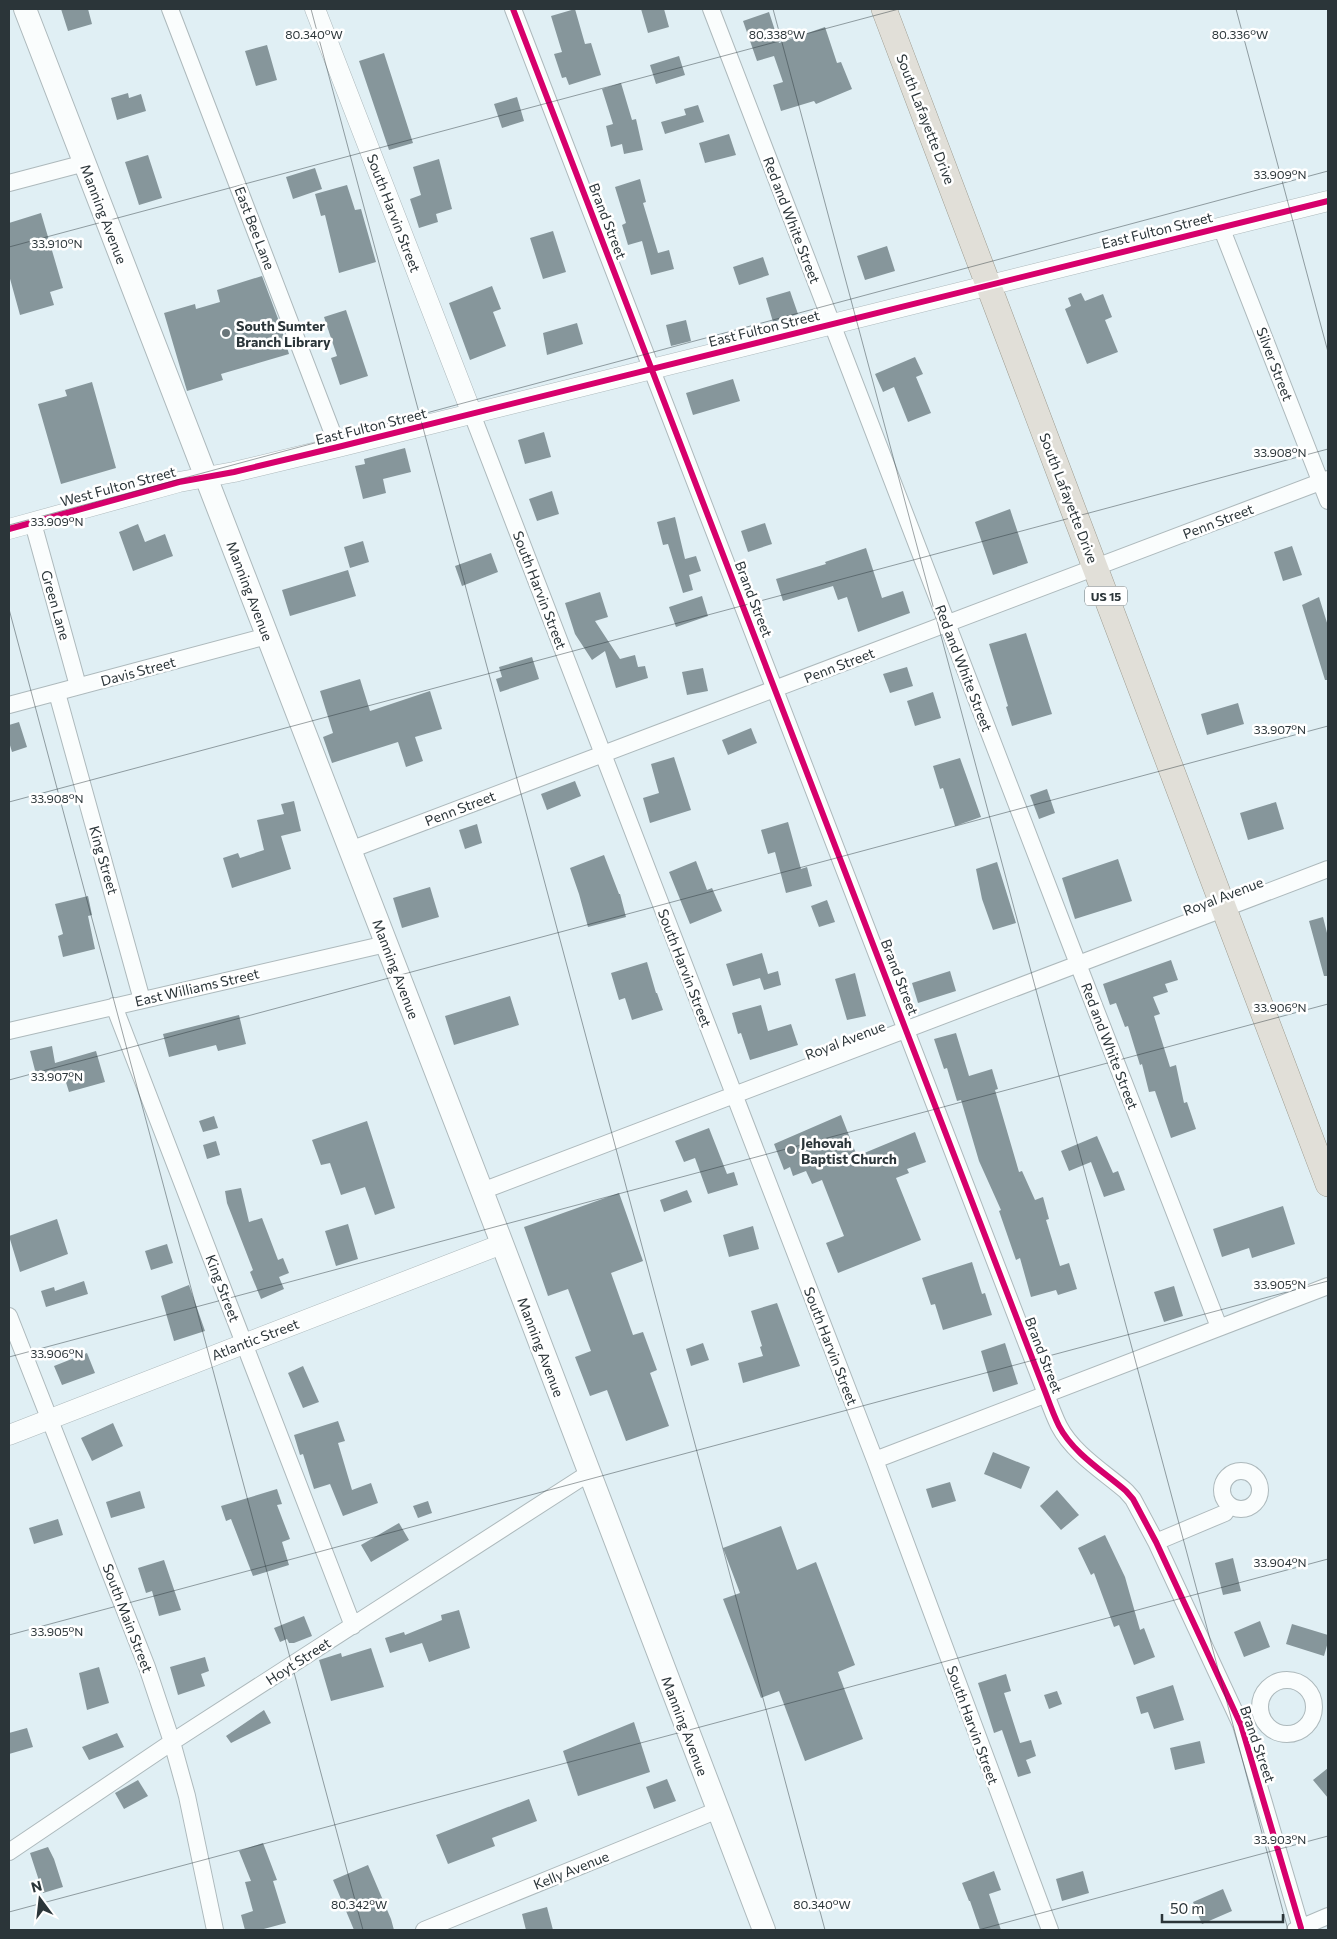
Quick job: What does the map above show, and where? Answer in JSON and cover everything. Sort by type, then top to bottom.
[{"type":"main road","name":"Manning Avenue","points":[[25,9],[482,1191],[764,1930]]},
{"type":"main road","name":"South Lafayette Drive","points":[[884,9],[1328,1184]]},
{"type":"street","name":"East Bee Lane","points":[[170,9],[338,447]]},
{"type":"street","name":"South Harvin Street","points":[[315,9],[875,1460],[1050,1930]]},
{"type":"street","name":"Brand Street","points":[[513,9],[1059,1426],[1074,1447],[1134,1499],[1156,1542],[1241,1725],[1298,1929]]},
{"type":"street","name":"Red and White Street","points":[[711,9],[1219,1327]]},
{"type":"street","points":[[9,183],[84,163]]},
{"type":"street","name":"East Fulton Street","points":[[205,477],[234,472],[338,447],[1328,201]]},
{"type":"street","name":"Silver Street","points":[[1221,227],[1325,481],[1328,501]]},
{"type":"street","name":"West Fulton Street","points":[[9,529],[179,482],[205,477]]},
{"type":"street","name":"Penn Street","points":[[350,850],[1325,481]]},
{"type":"street","name":"Green Lane","points":[[33,523],[78,686]]},
{"type":"street","name":"Davis Street","points":[[9,705],[267,636]]},
{"type":"street","name":"King Street","points":[[57,692],[142,1000]]},
{"type":"street","name":"Royal Avenue","points":[[482,1191],[1328,869]]},
{"type":"street","name":"East Williams Street","points":[[9,1030],[386,944]]},
{"type":"street","name":"King Street","points":[[114,1006],[353,1626]]},
{"type":"street","name":"Atlantic Street","points":[[9,1435],[502,1244]]},
{"type":"street","points":[[875,1460],[1328,1286]]},
{"type":"street","name":"South Main Street","points":[[9,1316],[148,1667],[187,1796],[215,1930]]},
{"type":"street","name":"Hoyt Street","points":[[9,1852],[172,1742],[588,1472]]},
{"type":"street","points":[[1156,1542],[1225,1513],[1229,1506]]},
{"type":"street","points":[[1241,1725],[1262,1716]]},
{"type":"street","name":"Kelly Avenue","points":[[424,1930],[718,1810]]},
{"type":"street","points":[[1298,1929],[1328,1916]]},
{"type":"building","points":[[61,9],[88,9],[92,24],[68,31]]},
{"type":"building","points":[[575,9],[585,44],[591,43],[601,75],[569,85],[566,77],[562,78],[554,54],[562,52],[551,16]]},
{"type":"building","points":[[641,9],[664,9],[669,27],[648,33]]},
{"type":"building","points":[[769,12],[779,43],[825,27],[837,63],[841,62],[852,89],[816,104],[814,101],[781,111],[773,85],[783,82],[774,56],[757,61],[743,21]]},
{"type":"building","points":[[267,45],[277,80],[256,86],[245,51]]},
{"type":"building","points":[[384,53],[413,143],[389,150],[359,61]]},
{"type":"building","points":[[679,56],[685,75],[656,84],[650,65]]},
{"type":"building","points":[[621,83],[632,120],[636,119],[643,150],[624,154],[622,144],[611,147],[606,126],[613,124],[602,89]]},
{"type":"building","points":[[128,93],[129,98],[141,94],[146,111],[117,120],[111,98]]},
{"type":"building","points":[[517,97],[524,121],[502,128],[494,104]]},
{"type":"building","points":[[698,105],[704,122],[665,134],[661,122],[686,115],[684,109]]},
{"type":"building","points":[[729,134],[736,155],[705,163],[699,143]]},
{"type":"building","points":[[148,155],[162,198],[139,205],[125,162]]},
{"type":"building","points":[[439,159],[452,209],[436,214],[438,222],[419,228],[410,199],[421,195],[413,167]]},
{"type":"building","points":[[315,168],[322,189],[293,199],[286,177]]},
{"type":"building","points":[[640,179],[646,202],[643,203],[658,253],[669,250],[674,269],[651,275],[642,241],[628,245],[622,225],[626,223],[615,187]]},
{"type":"building","points":[[347,185],[355,210],[361,209],[376,262],[339,273],[325,215],[321,216],[315,194]]},
{"type":"building","points":[[41,213],[63,288],[50,292],[54,305],[20,315],[9,275],[9,223]]},
{"type":"building","points":[[553,231],[566,272],[543,279],[530,238]]},
{"type":"building","points":[[887,246],[895,271],[865,280],[857,256]]},
{"type":"building","points":[[763,257],[769,275],[739,285],[733,267]]},
{"type":"building","name":"South Sumter Branch Library","points":[[262,276],[289,354],[221,374],[223,380],[187,391],[164,313],[195,304],[196,309],[220,302],[217,290]]},
{"type":"building","points":[[492,286],[501,309],[493,312],[506,346],[470,360],[449,303]]},
{"type":"building","points":[[790,291],[798,314],[773,322],[766,298]]},
{"type":"building","points":[[1081,293],[1085,301],[1103,294],[1112,317],[1105,320],[1118,352],[1087,364],[1065,309],[1071,306],[1068,298]]},
{"type":"building","points":[[346,310],[368,376],[340,385],[331,358],[337,356],[324,317]]},
{"type":"building","points":[[686,320],[691,341],[671,346],[666,325]]},
{"type":"building","points":[[577,323],[583,344],[547,355],[543,333]]},
{"type":"building","points":[[915,357],[923,374],[916,377],[931,413],[908,422],[894,387],[883,392],[875,374]]},
{"type":"building","points":[[733,379],[740,401],[693,415],[686,393]]},
{"type":"building","points":[[92,382],[116,468],[61,484],[38,404],[67,396],[65,390]]},
{"type":"building","points":[[544,432],[551,457],[525,464],[518,440]]},
{"type":"building","points":[[405,448],[411,472],[383,479],[386,493],[363,499],[355,466],[365,464],[364,459]]},
{"type":"building","points":[[552,491],[559,514],[537,521],[529,499]]},
{"type":"building","points":[[1010,509],[1028,563],[993,575],[975,522]]},
{"type":"building","points":[[675,517],[685,559],[696,556],[701,571],[689,575],[693,590],[683,593],[668,544],[663,545],[657,522]]},
{"type":"building","points":[[765,523],[772,544],[748,552],[741,531]]},
{"type":"building","points":[[138,524],[145,542],[165,534],[173,556],[133,571],[119,532]]},
{"type":"building","points":[[363,541],[369,562],[350,568],[344,547]]},
{"type":"building","points":[[1292,546],[1302,575],[1283,581],[1274,552]]},
{"type":"building","points":[[866,548],[882,598],[903,591],[910,613],[858,632],[847,597],[838,600],[833,586],[783,601],[776,579],[826,564],[825,562]]},
{"type":"building","points":[[491,553],[498,572],[462,586],[455,566]]},
{"type":"building","points":[[348,570],[356,596],[290,616],[282,590]]},
{"type":"building","points":[[600,592],[608,617],[595,621],[620,659],[635,655],[638,667],[645,666],[648,678],[616,688],[605,651],[592,660],[575,634],[565,603]]},
{"type":"building","points":[[702,596],[708,616],[676,627],[669,607]]},
{"type":"building","points":[[1319,597],[1328,626],[1328,680],[1325,680],[1302,605]]},
{"type":"building","points":[[1026,633],[1052,714],[1012,726],[1006,707],[1008,706],[989,644]]},
{"type":"building","points":[[532,657],[539,679],[500,692],[496,679],[502,677],[499,667]]},
{"type":"building","points":[[907,667],[913,686],[890,693],[883,674]]},
{"type":"building","points":[[703,668],[708,691],[687,695],[682,672]]},
{"type":"building","points":[[360,679],[370,711],[430,691],[442,729],[415,737],[423,761],[406,767],[398,742],[332,763],[323,737],[333,733],[320,691]]},
{"type":"building","points":[[933,692],[941,718],[915,726],[907,701]]},
{"type":"building","points":[[1238,703],[1244,724],[1207,735],[1201,714]]},
{"type":"building","points":[[19,722],[27,747],[12,752],[9,742],[9,725]]},
{"type":"building","points":[[751,728],[757,743],[728,755],[722,740]]},
{"type":"building","points":[[674,757],[691,810],[650,823],[643,798],[659,793],[651,764]]},
{"type":"building","points":[[960,758],[981,817],[955,826],[943,788],[940,789],[933,766]]},
{"type":"building","points":[[575,781],[581,796],[547,810],[541,794]]},
{"type":"building","points":[[1047,789],[1055,813],[1039,819],[1030,795]]},
{"type":"building","points":[[294,801],[301,831],[281,836],[291,869],[232,888],[223,858],[238,853],[240,858],[264,850],[257,820],[284,814],[281,804]]},
{"type":"building","points":[[1276,802],[1284,829],[1248,840],[1240,813]]},
{"type":"building","points":[[788,822],[801,869],[807,867],[812,886],[786,893],[775,852],[768,854],[761,830]]},
{"type":"building","points":[[477,824],[482,843],[465,849],[459,830]]},
{"type":"building","points":[[604,855],[620,894],[626,917],[588,927],[570,868]]},
{"type":"building","points":[[1118,859],[1132,901],[1075,919],[1062,878]]},
{"type":"building","points":[[696,861],[707,890],[712,888],[722,911],[690,924],[669,872]]},
{"type":"building","points":[[997,862],[1016,923],[993,930],[982,899],[976,869]]},
{"type":"building","points":[[430,887],[439,917],[402,928],[393,898]]},
{"type":"building","points":[[88,896],[92,915],[88,916],[95,949],[63,957],[58,936],[63,934],[55,904]]},
{"type":"building","points":[[827,900],[835,922],[819,927],[811,906]]},
{"type":"building","points":[[1323,917],[1328,937],[1328,976],[1324,976],[1309,921]]},
{"type":"building","points":[[762,953],[768,974],[778,971],[781,985],[764,990],[760,978],[733,986],[726,964]]},
{"type":"building","points":[[1171,960],[1178,980],[1165,984],[1168,992],[1153,997],[1160,1014],[1154,1016],[1170,1067],[1176,1065],[1184,1103],[1187,1102],[1196,1129],[1171,1138],[1155,1091],[1149,1092],[1142,1064],[1140,1065],[1128,1026],[1125,1027],[1116,1003],[1110,1005],[1103,984]]},
{"type":"building","points":[[647,962],[663,1010],[632,1020],[625,998],[619,1000],[611,973]]},
{"type":"building","points":[[950,971],[956,991],[918,1003],[912,983]]},
{"type":"building","points":[[855,973],[866,1016],[847,1020],[835,979]]},
{"type":"building","points":[[510,996],[519,1025],[454,1045],[445,1016]]},
{"type":"building","points":[[761,1005],[768,1031],[791,1024],[798,1045],[750,1060],[741,1033],[738,1034],[732,1013]]},
{"type":"building","points":[[239,1015],[246,1044],[218,1051],[216,1045],[169,1057],[163,1034]]},
{"type":"building","points":[[956,1033],[969,1076],[992,1069],[998,1089],[995,1090],[1019,1172],[1022,1171],[1035,1200],[1043,1197],[1049,1219],[1046,1220],[1060,1266],[1069,1263],[1077,1289],[1058,1295],[1056,1290],[1031,1297],[1020,1258],[1016,1260],[999,1211],[1001,1210],[979,1161],[961,1100],[957,1101],[947,1068],[944,1069],[934,1039]]},
{"type":"building","points":[[52,1046],[55,1063],[96,1051],[105,1082],[69,1092],[64,1076],[38,1082],[30,1051]]},
{"type":"building","points":[[841,1115],[857,1156],[915,1132],[926,1162],[907,1169],[909,1173],[896,1178],[921,1240],[838,1273],[826,1243],[844,1236],[822,1180],[812,1184],[806,1171],[793,1176],[790,1167],[784,1170],[774,1144]]},
{"type":"building","points":[[214,1116],[218,1128],[203,1132],[199,1121]]},
{"type":"building","points":[[367,1121],[395,1208],[375,1215],[365,1187],[341,1195],[330,1163],[321,1165],[312,1140]]},
{"type":"building","points":[[709,1128],[727,1174],[734,1172],[738,1185],[708,1194],[695,1158],[684,1162],[675,1141]]},
{"type":"building","points":[[1097,1136],[1113,1173],[1118,1171],[1125,1190],[1104,1197],[1091,1162],[1069,1171],[1061,1151]]},
{"type":"building","points":[[216,1141],[220,1155],[207,1159],[203,1145]]},
{"type":"building","points":[[241,1188],[249,1222],[262,1218],[278,1260],[283,1258],[289,1273],[279,1277],[284,1289],[261,1299],[250,1272],[253,1270],[227,1203],[225,1191]]},
{"type":"building","points":[[687,1190],[692,1202],[664,1212],[660,1200]]},
{"type":"building","points":[[619,1193],[643,1261],[611,1273],[633,1335],[643,1332],[657,1370],[650,1373],[669,1426],[626,1441],[607,1390],[590,1396],[575,1357],[591,1351],[568,1289],[548,1296],[524,1227]]},
{"type":"building","points":[[1283,1206],[1295,1244],[1252,1258],[1249,1248],[1222,1257],[1213,1229]]},
{"type":"building","points":[[57,1219],[68,1254],[20,1272],[9,1236]]},
{"type":"building","points":[[348,1224],[358,1259],[336,1266],[325,1231]]},
{"type":"building","points":[[753,1226],[759,1249],[729,1257],[723,1235]]},
{"type":"building","points":[[167,1244],[173,1263],[151,1270],[145,1251]]},
{"type":"building","points":[[972,1262],[982,1294],[985,1293],[992,1315],[943,1330],[935,1304],[931,1305],[922,1278]]},
{"type":"building","points":[[84,1281],[88,1294],[46,1307],[41,1291],[54,1287],[55,1291]]},
{"type":"building","points":[[189,1285],[205,1331],[174,1341],[161,1296]]},
{"type":"building","points":[[1174,1286],[1183,1316],[1164,1322],[1154,1292]]},
{"type":"building","points":[[777,1303],[800,1366],[743,1383],[738,1363],[763,1356],[760,1347],[762,1346],[751,1311]]},
{"type":"building","points":[[703,1343],[709,1360],[691,1366],[686,1349]]},
{"type":"building","points":[[1005,1343],[1018,1384],[993,1392],[981,1351]]},
{"type":"building","points":[[87,1353],[95,1373],[62,1385],[54,1366]]},
{"type":"building","points":[[303,1366],[319,1402],[303,1408],[288,1373]]},
{"type":"building","points":[[338,1421],[345,1441],[338,1443],[352,1490],[371,1483],[378,1503],[343,1516],[330,1484],[314,1489],[303,1454],[300,1455],[294,1435]]},
{"type":"building","points":[[113,1423],[123,1446],[92,1461],[81,1438]]},
{"type":"building","points":[[993,1452],[1030,1467],[1021,1489],[984,1474]]},
{"type":"building","points":[[950,1482],[956,1501],[932,1508],[926,1489]]},
{"type":"building","points":[[277,1489],[282,1504],[277,1505],[290,1539],[282,1542],[289,1565],[253,1576],[231,1519],[226,1521],[221,1506]]},
{"type":"building","points":[[1057,1490],[1079,1515],[1061,1530],[1040,1506]]},
{"type":"building","points":[[140,1491],[145,1508],[111,1518],[106,1502]]},
{"type":"building","points":[[428,1501],[432,1513],[418,1518],[413,1506]]},
{"type":"building","points":[[58,1519],[63,1535],[34,1544],[29,1528]]},
{"type":"building","points":[[399,1523],[409,1540],[371,1562],[361,1545]]},
{"type":"building","points":[[781,1526],[797,1570],[816,1562],[855,1665],[838,1672],[863,1739],[805,1761],[779,1691],[761,1698],[723,1599],[740,1593],[723,1548]]},
{"type":"building","points":[[1105,1535],[1125,1577],[1140,1630],[1144,1628],[1155,1657],[1134,1665],[1119,1625],[1114,1627],[1094,1573],[1091,1575],[1078,1548]]},
{"type":"building","points":[[1233,1558],[1241,1591],[1223,1595],[1215,1563]]},
{"type":"building","points":[[164,1560],[181,1610],[159,1616],[152,1591],[146,1593],[138,1568]]},
{"type":"building","points":[[459,1610],[470,1648],[429,1662],[422,1643],[390,1653],[385,1638],[404,1632],[405,1635],[442,1620],[441,1615]]},
{"type":"building","points":[[304,1616],[312,1636],[294,1643],[289,1643],[287,1639],[280,1642],[274,1628]]},
{"type":"building","points":[[1260,1621],[1270,1647],[1244,1657],[1234,1632]]},
{"type":"building","points":[[1292,1624],[1328,1635],[1324,1656],[1286,1644]]},
{"type":"building","points":[[371,1648],[384,1687],[331,1701],[319,1660],[341,1653],[342,1657]]},
{"type":"building","points":[[205,1657],[209,1671],[201,1674],[205,1686],[178,1695],[170,1667]]},
{"type":"building","points":[[99,1667],[109,1703],[87,1710],[79,1673]]},
{"type":"building","points":[[1006,1674],[1011,1691],[1004,1693],[1020,1743],[1031,1740],[1036,1756],[1026,1760],[1031,1773],[1018,1777],[1002,1730],[994,1733],[978,1683]]},
{"type":"building","points":[[1173,1685],[1184,1720],[1154,1729],[1148,1712],[1141,1714],[1136,1697]]},
{"type":"building","points":[[1057,1691],[1062,1704],[1049,1709],[1044,1695]]},
{"type":"building","points":[[264,1710],[271,1723],[231,1743],[226,1736]]},
{"type":"building","points":[[634,1722],[650,1772],[578,1796],[563,1751]]},
{"type":"building","points":[[27,1728],[33,1747],[9,1754],[9,1733]]},
{"type":"building","points":[[117,1733],[124,1747],[89,1760],[82,1747]]},
{"type":"building","points":[[1200,1741],[1205,1763],[1175,1770],[1170,1748]]},
{"type":"building","points":[[1328,1768],[1328,1798],[1313,1780]]},
{"type":"building","points":[[667,1779],[676,1801],[654,1809],[646,1787]]},
{"type":"building","points":[[138,1780],[148,1796],[124,1809],[115,1793]]},
{"type":"building","points":[[529,1799],[537,1821],[492,1838],[495,1846],[448,1864],[436,1835]]},
{"type":"building","points":[[263,1843],[277,1880],[273,1881],[286,1923],[260,1930],[245,1930],[241,1915],[253,1911],[245,1882],[251,1881],[239,1851]]},
{"type":"building","points":[[48,1847],[63,1887],[43,1893],[30,1853]]},
{"type":"building","points":[[368,1865],[394,1930],[354,1930],[333,1880]]},
{"type":"building","points":[[994,1871],[1001,1890],[989,1894],[1001,1930],[980,1930],[962,1883]]},
{"type":"building","points":[[1083,1871],[1089,1893],[1062,1901],[1056,1879]]},
{"type":"building","points":[[1223,1889],[1232,1911],[1202,1924],[1193,1902]]},
{"type":"building","points":[[547,1907],[553,1930],[526,1930],[522,1914]]},
{"type":"cycle path","points":[[513,9],[1054,1414],[1059,1426],[1072,1445],[1133,1499],[1156,1542],[1241,1725],[1301,1928]]},
{"type":"cycle path","points":[[9,529],[179,482],[234,472],[338,447],[1328,201]]},
{"type":"place","name":"South Sumter Branch Library","points":[[226,333]]},
{"type":"place","name":"Jehovah Baptist Church","points":[[791,1150]]}]
